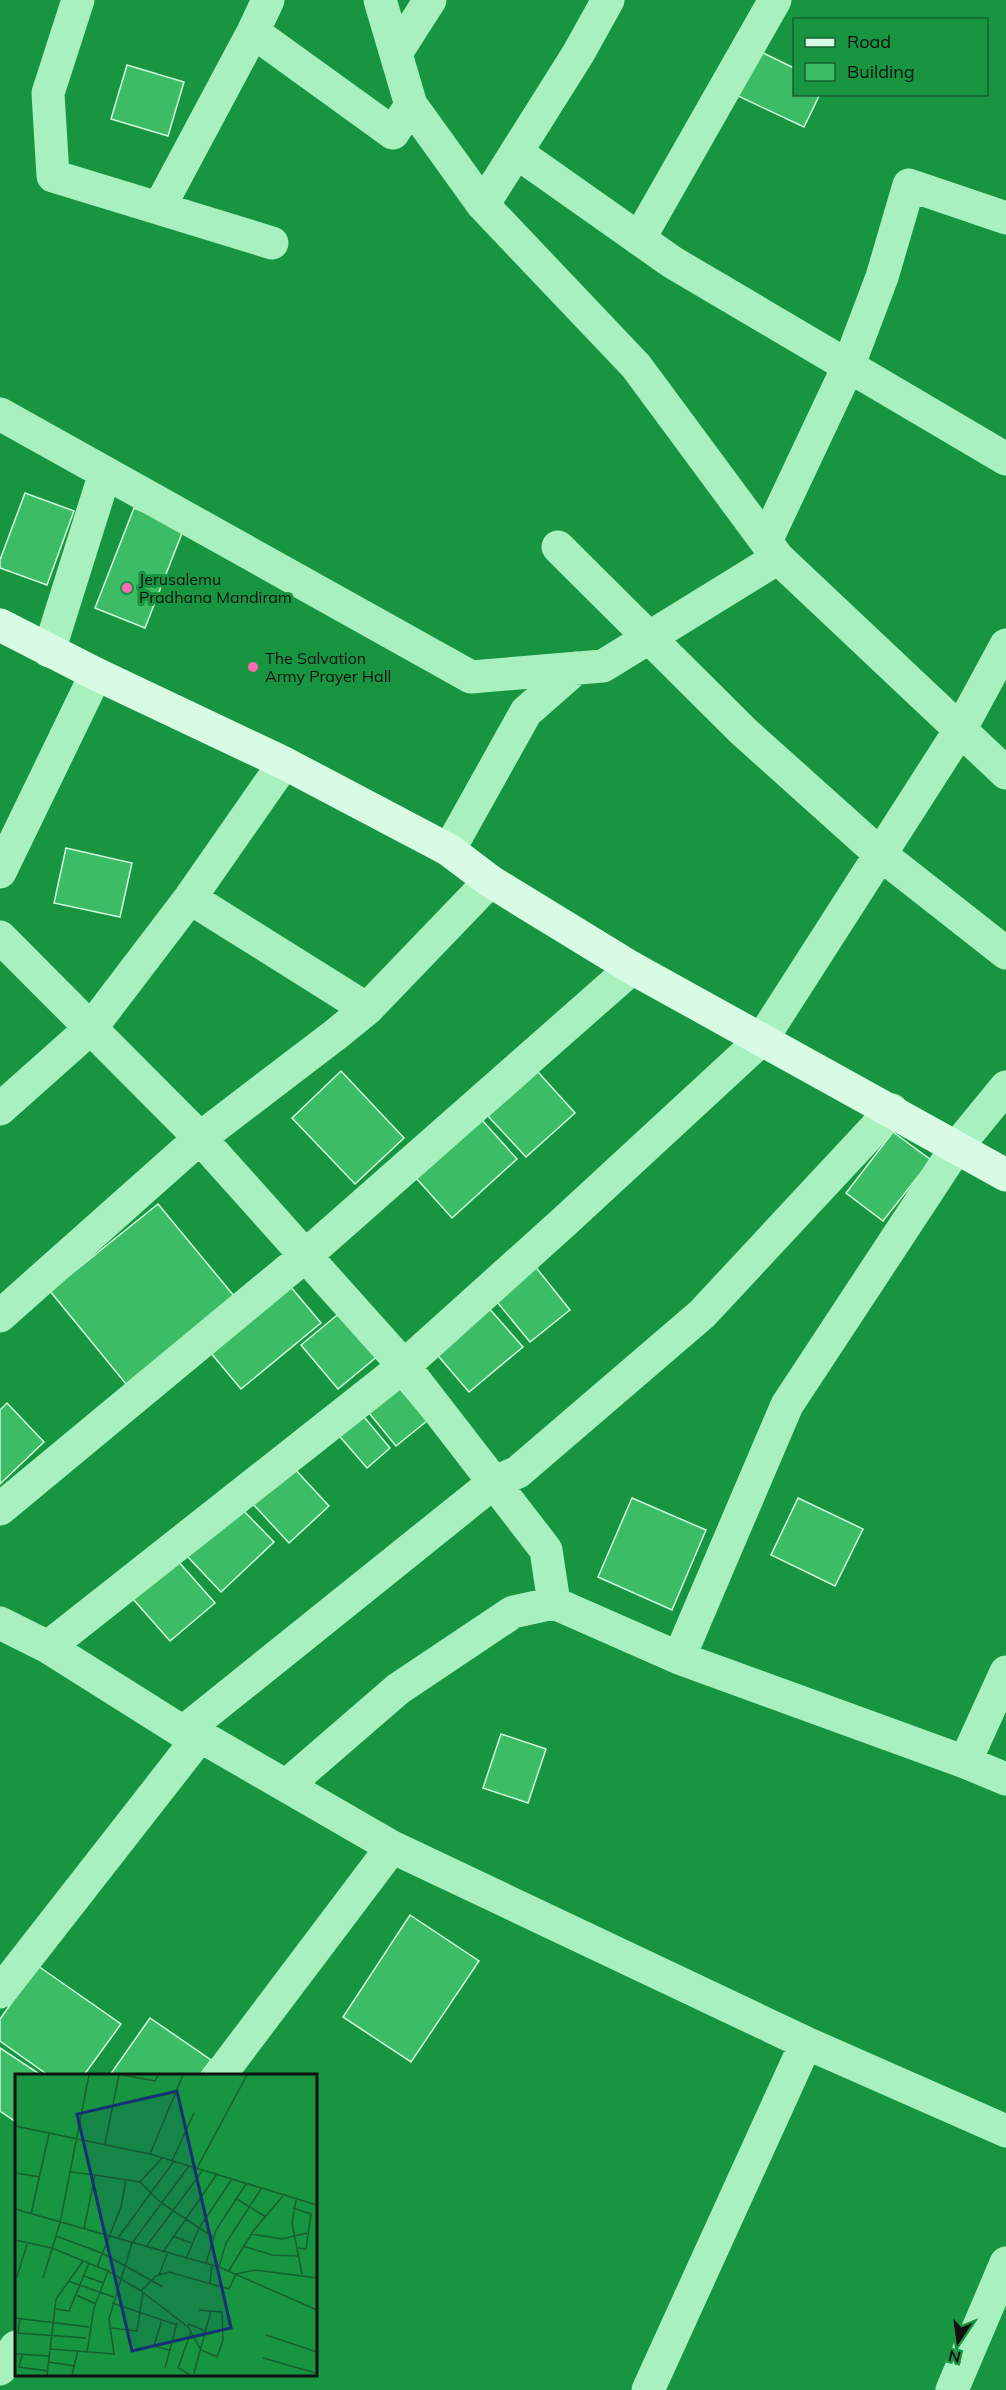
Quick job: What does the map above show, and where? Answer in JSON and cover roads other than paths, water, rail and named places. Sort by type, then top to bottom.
[{"type":"street","points":[[78,0],[48,93],[53,176],[272,243]]},
{"type":"street","points":[[159,208],[268,0]]},
{"type":"street","points":[[380,0],[411,105],[483,204],[636,366],[772,549],[1006,773]]},
{"type":"street","points":[[396,53],[430,0]]},
{"type":"street","points":[[483,204],[578,54],[608,0]]},
{"type":"street","points":[[639,239],[775,0]]},
{"type":"street","points":[[253,32],[393,133],[411,105]]},
{"type":"street","points":[[516,152],[682,268],[1006,459]]},
{"type":"street","points":[[0,414],[471,677],[603,666],[649,638],[772,549],[848,367],[882,277],[909,185],[1006,218]]},
{"type":"street","points":[[49,651],[105,473]]},
{"type":"street","points":[[558,547],[743,731],[880,854],[1006,953]]},
{"type":"street","points":[[0,625],[96,674],[284,763],[449,850],[490,881],[632,968],[1006,1175]]},
{"type":"street","points":[[48,1647],[404,1366],[762,1039],[960,729],[1006,645]]},
{"type":"street","points":[[449,850],[526,712],[576,668]]},
{"type":"street","points":[[0,872],[96,674]]},
{"type":"street","points":[[0,1109],[91,1028],[190,898],[284,763]]},
{"type":"street","points":[[0,1317],[200,1138],[367,1009],[490,881]]},
{"type":"street","points":[[190,898],[367,1009]]},
{"type":"street","points":[[0,937],[200,1138],[304,1257],[404,1366],[492,1483],[546,1550],[554,1603]]},
{"type":"street","points":[[0,1509],[304,1257],[632,968]]},
{"type":"street","points":[[679,1659],[787,1405],[956,1148],[1006,1087]]},
{"type":"street","points":[[0,1992],[191,1734],[492,1483],[518,1472],[702,1314],[892,1110]]},
{"type":"street","points":[[287,1785],[398,1689],[513,1612],[554,1603],[679,1659],[965,1762],[1006,1779]]},
{"type":"street","points":[[0,1623],[48,1647],[191,1734],[287,1785],[392,1847],[806,2043],[1006,2131]]},
{"type":"street","points":[[965,1762],[1006,1672]]},
{"type":"street","points":[[221,2074],[392,1847]]},
{"type":"street","points":[[648,2390],[806,2043]]},
{"type":"street","points":[[952,2390],[1006,2263]]},
{"type":"street","points":[[0,2369],[15,2348]]},
{"type":"place","name":"Jerusalemu Pradhana Mandiram","points":[[127,588]]},
{"type":"place","name":"The Salvation Army Prayer Hall","points":[[253,667]]}]
